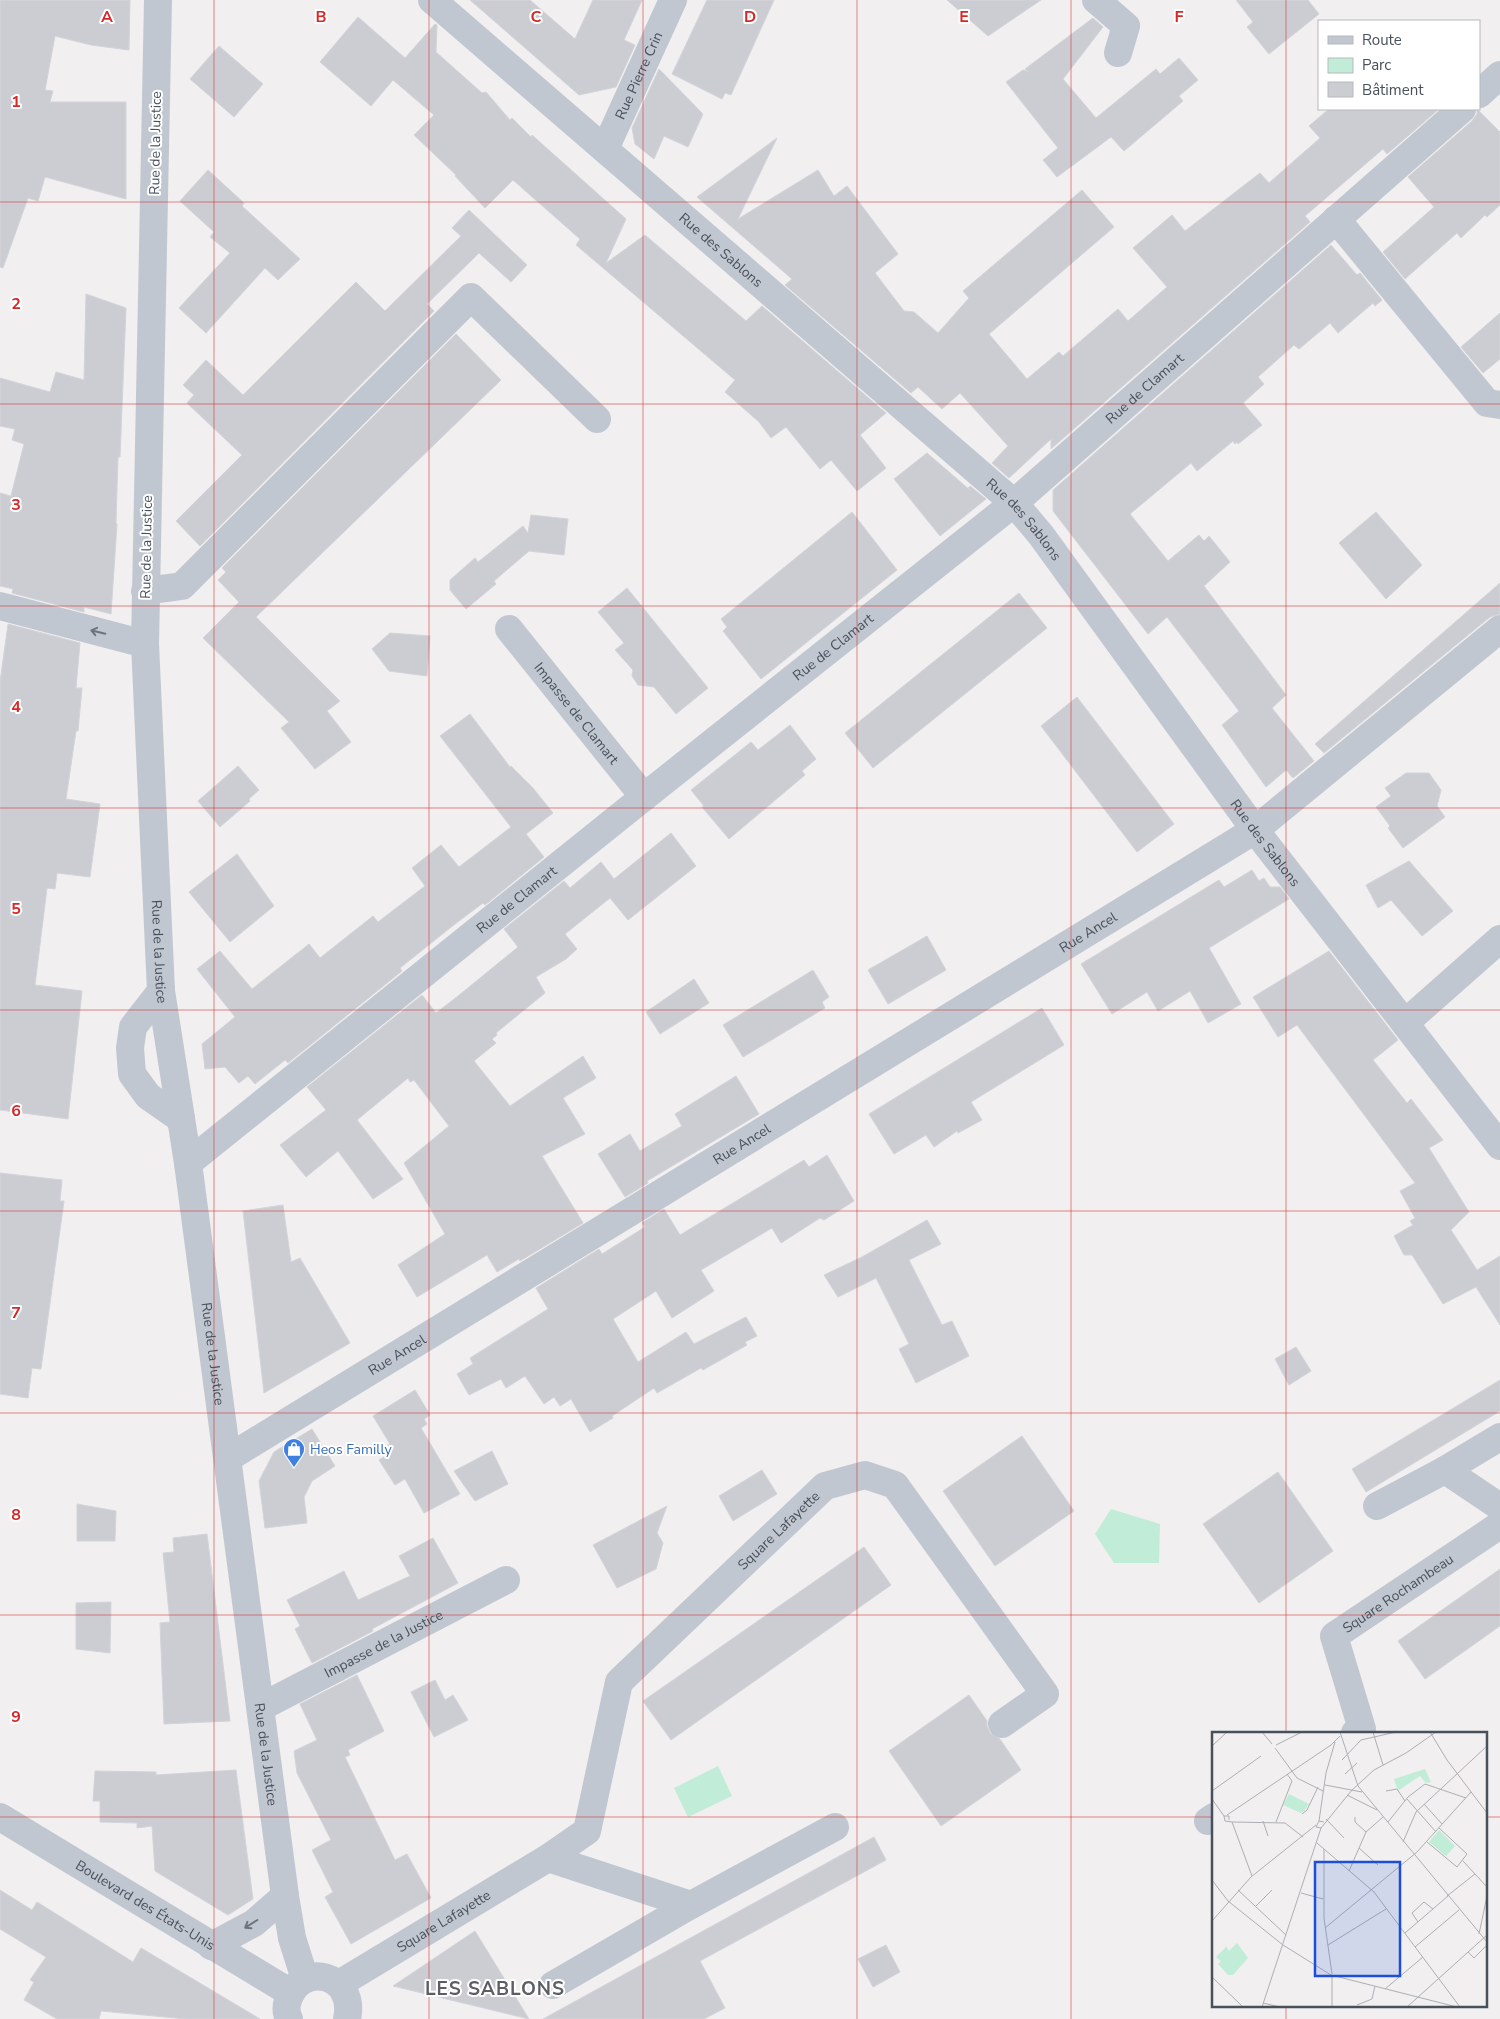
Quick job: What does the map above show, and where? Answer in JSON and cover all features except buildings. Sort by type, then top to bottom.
[{"type":"street","name":"Rue de la Justice","points":[[158,0],[145,644],[161,991],[188,1163],[292,1938],[295,1997]]},
{"type":"street","name":"Rue des Sablons","points":[[432,0],[1014,503],[1042,535],[1255,830],[1500,1146]]},
{"type":"street","name":"Rue Pierre Crin","points":[[604,149],[673,0]]},
{"type":"street","points":[[1096,0],[1126,26],[1118,53]]},
{"type":"street","points":[[1480,93],[1500,75]]},
{"type":"street","name":"Rue de Clamart","points":[[188,1163],[1014,503],[1461,110]]},
{"type":"street","points":[[1336,219],[1487,404],[1500,406]]},
{"type":"street","points":[[145,591],[182,586],[471,296],[597,419]]},
{"type":"street","points":[[0,606],[145,644]]},
{"type":"street","name":"Rue Ancel","points":[[228,1458],[1255,830],[1500,628]]},
{"type":"street","name":"Impasse de Clamart","points":[[509,629],[644,797]]},
{"type":"street","points":[[1405,1023],[1500,939]]},
{"type":"street","points":[[161,991],[133,1027],[130,1048],[132,1074],[148,1096],[181,1119]]},
{"type":"street","points":[[1377,1506],[1445,1470],[1500,1437]]},
{"type":"street","points":[[1445,1470],[1500,1507]]},
{"type":"street","name":"Square Lafayette","points":[[339,1984],[548,1858],[587,1831],[619,1682],[826,1486],[865,1475],[895,1485],[1045,1694],[1002,1724]]},
{"type":"street","name":"Square Rochambeau","points":[[1357,1732],[1362,1729],[1334,1636],[1500,1525]]},
{"type":"street","name":"Impasse de la Justice","points":[[261,1707],[506,1580]]},
{"type":"street","name":"Boulevard des États-Unis","points":[[0,1817],[295,1997]]},
{"type":"street","points":[[554,1985],[691,1905],[835,1827]]},
{"type":"street","points":[[548,1858],[691,1905]]},
{"type":"street","points":[[211,1946],[254,1923],[285,1896]]},
{"type":"street","points":[[295,1997],[317,1977],[330,1979],[339,1984],[347,1996],[350,2007],[348,2019]]},
{"type":"green space","points":[[1111,1509],[1160,1524],[1159,1563],[1114,1563],[1095,1534]]},
{"type":"green space","points":[[718,1766],[732,1796],[688,1817],[674,1788]]},
{"type":"place","name":"Heos Familly","points":[[294,1468]]},
{"type":"district","name":"LES SABLONS","points":[[495,1988]]}]
